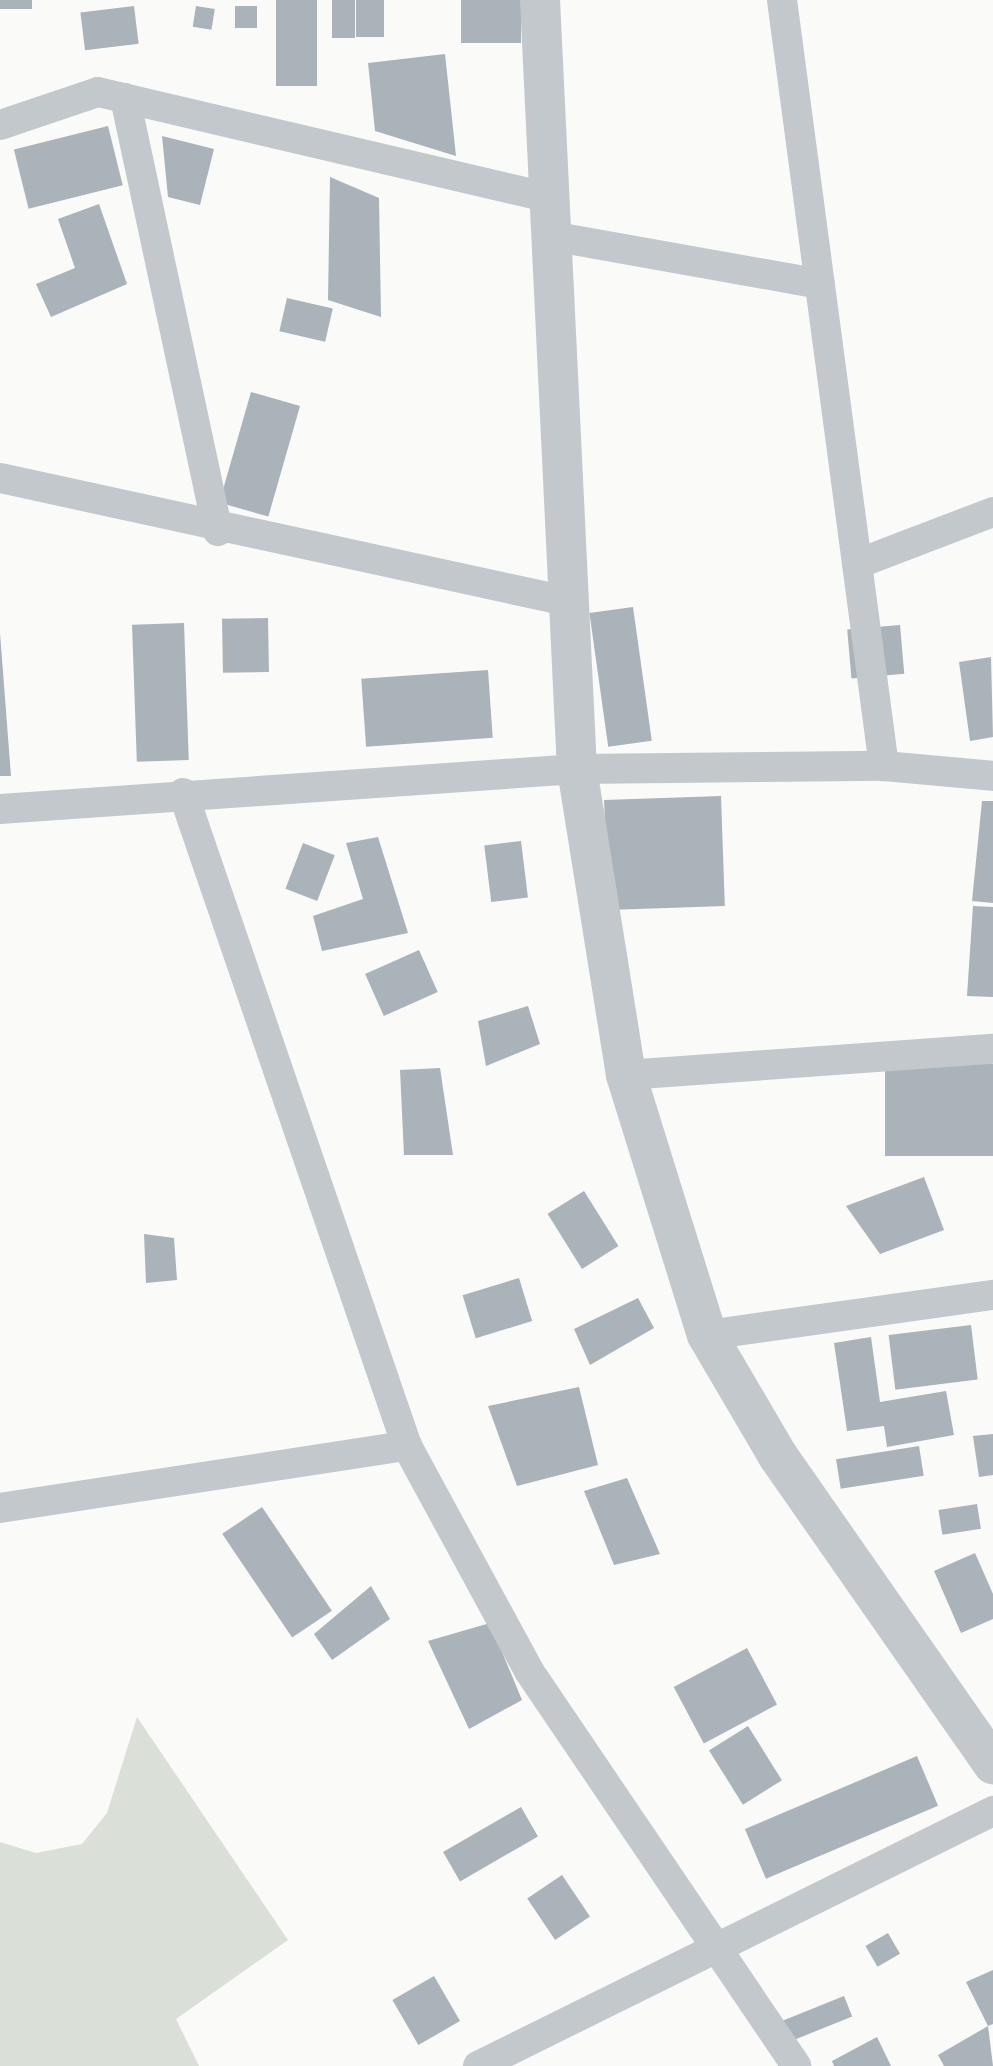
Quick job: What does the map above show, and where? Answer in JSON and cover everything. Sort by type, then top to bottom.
[{"type":"street","points":[[540,0],[577,769],[626,1075],[707,1335],[778,1456],[993,1764]]},
{"type":"street","points":[[782,0],[884,766]]},
{"type":"street","points":[[0,124],[98,92],[549,216],[820,284]]},
{"type":"street","points":[[125,98],[218,531]]},
{"type":"street","points":[[0,478],[218,531],[571,602]]},
{"type":"street","points":[[858,564],[993,512]]},
{"type":"street","points":[[0,808],[577,769],[884,766],[993,776]]},
{"type":"street","points":[[184,793],[407,1446],[529,1672],[722,1947],[796,2066]]},
{"type":"street","points":[[626,1075],[993,1050]]},
{"type":"street","points":[[707,1335],[993,1296]]},
{"type":"street","points":[[0,1508],[407,1446]]},
{"type":"street","points":[[478,2066],[993,1811]]},
{"type":"shaded area","points":[[137,1717],[288,1940],[176,2019],[199,2066],[0,2066],[0,1842],[36,1853],[82,1844],[107,1813]]},
{"type":"building","points":[[0,0],[32,0],[32,9],[0,9]]},
{"type":"building","points":[[276,0],[317,0],[317,86],[276,86]]},
{"type":"building","points":[[332,0],[355,0],[355,38],[332,38]]},
{"type":"building","points":[[356,0],[384,0],[384,37],[356,37]]},
{"type":"building","points":[[461,0],[521,0],[521,43],[461,43]]},
{"type":"building","points":[[134,6],[139,44],[85,50],[80,13]]},
{"type":"building","points":[[196,6],[215,9],[211,30],[193,27]]},
{"type":"building","points":[[235,6],[257,6],[257,28],[235,28]]},
{"type":"building","points":[[445,54],[456,156],[375,131],[368,63]]},
{"type":"building","points":[[108,126],[123,185],[29,209],[14,149]]},
{"type":"building","points":[[162,136],[214,149],[200,205],[168,197]]},
{"type":"building","points":[[330,177],[379,198],[381,317],[328,300]]},
{"type":"building","points":[[99,204],[127,284],[51,317],[36,284],[75,268],[58,219]]},
{"type":"building","points":[[287,298],[333,309],[325,342],[279,331]]},
{"type":"building","points":[[251,392],[300,406],[268,517],[219,503]]},
{"type":"building","points":[[633,607],[652,741],[608,747],[589,613]]},
{"type":"building","points":[[268,618],[269,672],[223,673],[222,619]]},
{"type":"building","points":[[184,623],[189,760],[137,762],[132,625]]},
{"type":"building","points":[[900,625],[904,674],[851,678],[847,630]]},
{"type":"building","points":[[0,633],[11,776],[0,776]]},
{"type":"building","points":[[991,657],[993,737],[970,741],[959,662]]},
{"type":"building","points":[[488,670],[493,738],[366,747],[361,679]]},
{"type":"building","points":[[721,796],[725,906],[608,910],[604,800]]},
{"type":"building","points":[[982,801],[993,801],[993,903],[972,901]]},
{"type":"building","points":[[378,837],[408,933],[322,951],[313,916],[363,899],[346,843]]},
{"type":"building","points":[[521,841],[528,898],[491,902],[484,846]]},
{"type":"building","points":[[303,843],[335,855],[317,901],[285,889]]},
{"type":"building","points":[[973,906],[993,907],[993,997],[967,996]]},
{"type":"building","points":[[419,950],[438,992],[384,1016],[365,974]]},
{"type":"building","points":[[528,1006],[540,1044],[486,1066],[478,1021]]},
{"type":"building","points":[[885,1064],[993,1064],[993,1156],[885,1156]]},
{"type":"building","points":[[440,1068],[453,1155],[404,1155],[400,1070]]},
{"type":"building","points":[[924,1177],[944,1230],[880,1254],[846,1206]]},
{"type":"building","points":[[584,1191],[618,1246],[582,1269],[548,1214]]},
{"type":"building","points":[[144,1234],[174,1238],[177,1280],[146,1283]]},
{"type":"building","points":[[519,1278],[532,1321],[476,1338],[463,1295]]},
{"type":"building","points":[[638,1298],[654,1328],[590,1365],[574,1329]]},
{"type":"building","points":[[971,1325],[978,1380],[895,1390],[889,1335]]},
{"type":"building","points":[[871,1337],[880,1402],[946,1391],[954,1435],[887,1447],[884,1426],[847,1431],[834,1343]]},
{"type":"building","points":[[579,1387],[598,1465],[517,1486],[488,1406]]},
{"type":"building","points":[[993,1434],[993,1475],[979,1477],[973,1436]]},
{"type":"building","points":[[919,1446],[924,1476],[841,1489],[836,1459]]},
{"type":"building","points":[[627,1478],[660,1554],[614,1565],[584,1491]]},
{"type":"building","points":[[977,1504],[981,1529],[942,1535],[938,1510]]},
{"type":"building","points":[[262,1507],[332,1611],[292,1637],[222,1534]]},
{"type":"building","points":[[975,1553],[993,1594],[993,1619],[961,1633],[934,1571]]},
{"type":"building","points":[[371,1586],[390,1619],[332,1660],[314,1634]]},
{"type":"building","points":[[490,1623],[522,1700],[469,1729],[428,1641]]},
{"type":"building","points":[[747,1648],[777,1705],[704,1743],[674,1687]]},
{"type":"building","points":[[748,1726],[782,1780],[743,1805],[709,1750]]},
{"type":"building","points":[[917,1756],[938,1806],[766,1879],[745,1829]]},
{"type":"building","points":[[521,1807],[538,1836],[460,1881],[443,1852]]},
{"type":"building","points":[[562,1875],[590,1916],[555,1940],[527,1898]]},
{"type":"building","points":[[888,1933],[900,1954],[877,1967],[865,1946]]},
{"type":"building","points":[[993,1970],[993,2024],[988,2026],[966,1982]]},
{"type":"building","points":[[434,1976],[460,2021],[418,2045],[392,2000]]},
{"type":"building","points":[[844,1996],[852,2016],[786,2043],[778,2023]]},
{"type":"building","points":[[988,2026],[993,2066],[944,2066],[938,2055]]},
{"type":"building","points":[[877,2037],[891,2066],[834,2066],[832,2061]]}]
